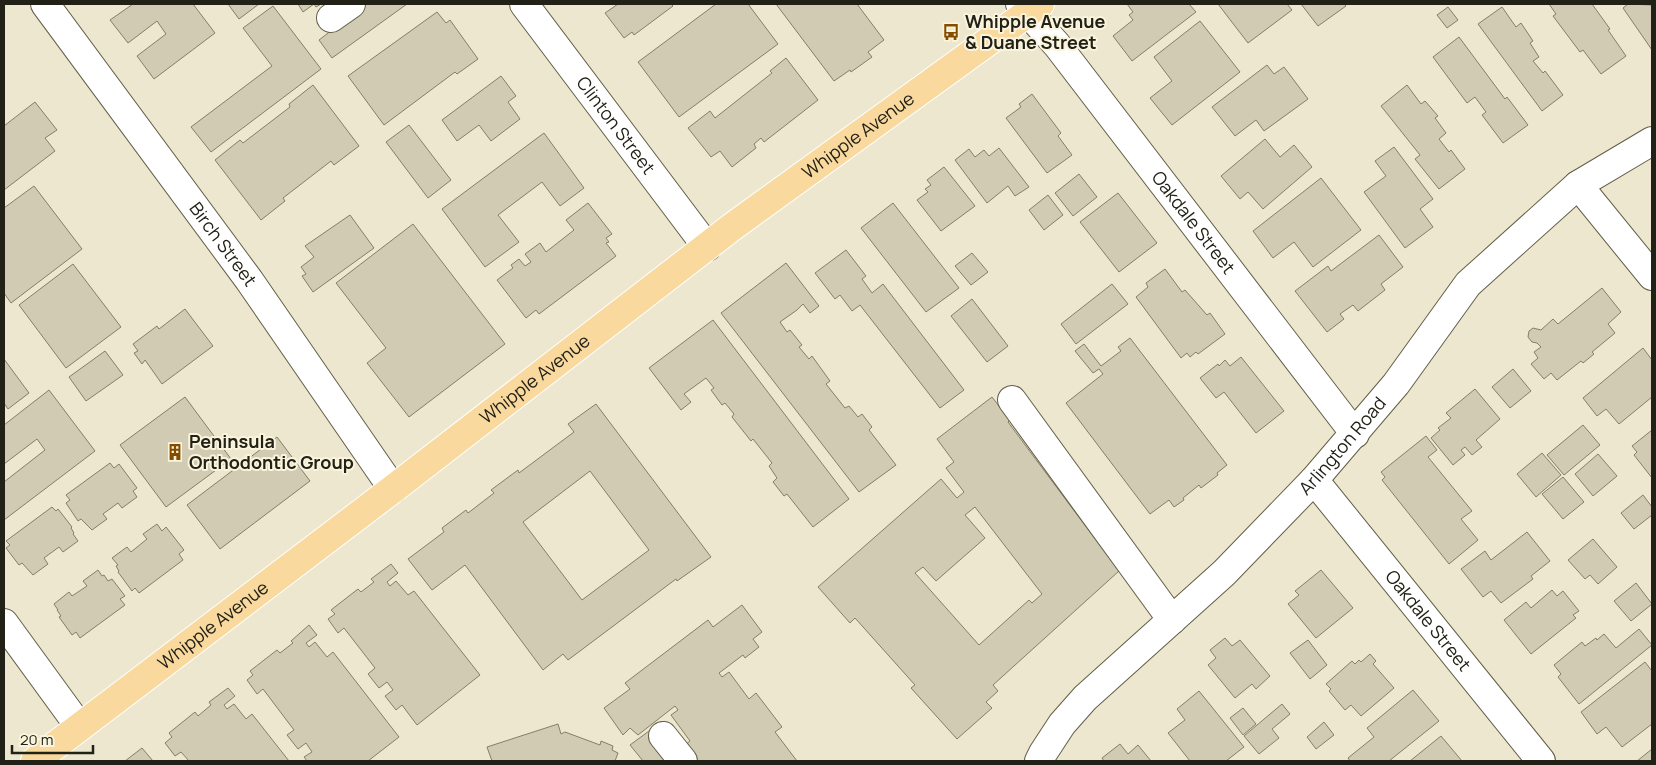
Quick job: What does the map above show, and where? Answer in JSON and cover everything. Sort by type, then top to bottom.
[{"type":"main road","name":"Whipple Avenue","points":[[35,761],[393,489],[732,227],[1029,7]]},
{"type":"street","name":"Birch Street","points":[[45,4],[249,280],[393,489]]},
{"type":"street","name":"Clinton Street","points":[[524,4],[707,247]]},
{"type":"street","name":"Oakdale Street","points":[[1029,7],[1355,434]]},
{"type":"street","name":"Arlington Road","points":[[1039,761],[1062,724],[1085,698],[1224,573],[1314,480],[1396,384],[1468,284],[1578,185],[1652,141]]},
{"type":"street","points":[[1578,185],[1652,276]]},
{"type":"street","points":[[1012,400],[1172,620]]},
{"type":"street","name":"Oakdale Street","points":[[1314,480],[1541,761]]},
{"type":"street","points":[[4,623],[79,726]]},
{"type":"street","points":[[663,736],[683,761]]},
{"type":"building","points":[[133,4],[193,4],[215,33],[154,79],[137,56],[166,34],[157,21],[128,43],[110,20]]},
{"type":"building","points":[[228,4],[259,4],[239,19]]},
{"type":"building","points":[[298,4],[314,4],[303,12]]},
{"type":"building","points":[[366,4],[407,4],[332,58],[319,40]]},
{"type":"building","points":[[618,4],[671,4],[673,6],[634,35],[632,32],[624,38],[605,13]]},
{"type":"building","points":[[716,4],[748,4],[778,44],[679,117],[638,62]]},
{"type":"building","points":[[776,4],[857,4],[884,40],[868,52],[872,57],[834,81]]},
{"type":"building","points":[[1127,4],[1189,4],[1196,12],[1132,61],[1113,36],[1133,20],[1129,15],[1133,12]]},
{"type":"building","points":[[1218,4],[1287,4],[1292,10],[1248,43]]},
{"type":"building","points":[[1301,4],[1344,4],[1346,6],[1318,26]]},
{"type":"building","points":[[1549,4],[1592,4],[1626,56],[1601,74],[1583,50],[1580,52],[1553,16],[1556,14]]},
{"type":"building","points":[[1628,4],[1652,5],[1652,50],[1623,8]]},
{"type":"building","points":[[273,6],[321,69],[211,152],[191,127],[272,66],[243,28]]},
{"type":"building","points":[[1448,7],[1458,20],[1447,28],[1437,15]]},
{"type":"building","points":[[1502,7],[1516,27],[1521,23],[1533,41],[1530,43],[1539,57],[1533,61],[1543,73],[1545,71],[1563,95],[1542,111],[1478,24]]},
{"type":"building","points":[[437,12],[446,23],[450,20],[478,59],[457,74],[455,72],[384,125],[348,76]]},
{"type":"building","points":[[1200,21],[1240,72],[1172,125],[1150,98],[1172,81],[1154,57]]},
{"type":"building","points":[[1459,37],[1505,99],[1507,97],[1528,125],[1503,143],[1482,115],[1486,112],[1475,97],[1467,103],[1433,57]]},
{"type":"building","points":[[786,58],[818,100],[764,142],[761,138],[754,144],[756,148],[732,167],[720,151],[711,157],[688,128],[710,111],[715,118],[772,73],[770,71]]},
{"type":"building","points":[[1267,65],[1274,74],[1284,67],[1308,99],[1264,131],[1256,120],[1235,136],[1212,107]]},
{"type":"building","points":[[501,76],[516,96],[508,102],[520,119],[491,141],[479,125],[457,141],[442,120]]},
{"type":"building","points":[[313,85],[359,146],[334,165],[331,161],[283,198],[285,201],[261,220],[215,160],[240,140],[243,143],[290,107],[289,104]]},
{"type":"building","points":[[1407,85],[1421,104],[1425,101],[1438,116],[1435,118],[1446,133],[1439,139],[1449,152],[1451,150],[1465,169],[1439,189],[1415,159],[1420,155],[1381,106]]},
{"type":"building","points":[[1032,94],[1061,133],[1058,136],[1072,155],[1047,173],[1006,118],[1021,107],[1019,104]]},
{"type":"building","points":[[35,102],[57,130],[45,138],[55,151],[4,190],[4,126]]},
{"type":"building","points":[[409,125],[451,180],[428,198],[386,142]]},
{"type":"building","points":[[544,133],[584,188],[560,206],[542,182],[498,215],[519,242],[485,267],[442,209]]},
{"type":"building","points":[[1265,139],[1280,157],[1294,145],[1312,167],[1263,209],[1248,192],[1240,199],[1221,176]]},
{"type":"building","points":[[1394,147],[1433,199],[1420,209],[1433,227],[1405,248],[1364,192],[1386,176],[1375,161]]},
{"type":"building","points":[[999,148],[1029,187],[1015,196],[1008,186],[987,203],[955,160],[969,149],[975,157],[984,150],[989,156]]},
{"type":"building","points":[[944,167],[975,206],[941,231],[917,200],[928,192],[925,189],[931,185],[927,180]]},
{"type":"building","points":[[1079,174],[1097,197],[1073,216],[1055,193]]},
{"type":"building","points":[[1321,178],[1361,230],[1313,267],[1294,242],[1273,258],[1253,231]]},
{"type":"building","points":[[34,186],[82,249],[11,303],[4,293],[4,208]]},
{"type":"building","points":[[1118,193],[1157,243],[1119,272],[1080,222]]},
{"type":"building","points":[[1048,195],[1063,215],[1044,230],[1029,210]]},
{"type":"building","points":[[588,203],[612,234],[606,238],[609,242],[606,243],[616,256],[539,314],[536,310],[526,318],[497,280],[513,268],[511,265],[519,259],[525,266],[531,262],[525,254],[540,243],[546,252],[574,230],[566,220]]},
{"type":"building","points":[[893,203],[959,288],[926,312],[861,228]]},
{"type":"building","points":[[350,215],[374,248],[313,292],[302,276],[306,274],[301,267],[314,257],[305,246]]},
{"type":"building","points":[[413,224],[505,344],[409,417],[367,363],[386,348],[336,283]]},
{"type":"building","points":[[1379,235],[1403,267],[1381,284],[1385,290],[1358,311],[1353,305],[1340,314],[1344,319],[1327,332],[1295,291],[1328,266],[1331,271]]},
{"type":"building","points":[[846,250],[866,276],[862,279],[872,293],[883,284],[964,390],[940,408],[860,305],[852,311],[840,295],[835,299],[815,273]]},
{"type":"building","points":[[972,253],[988,272],[971,285],[955,266]]},
{"type":"building","points":[[786,263],[819,306],[810,313],[803,304],[780,322],[787,332],[790,330],[802,345],[799,347],[809,359],[812,356],[830,381],[826,384],[845,408],[849,406],[858,417],[862,414],[872,427],[869,430],[896,465],[859,492],[721,313]]},
{"type":"building","points":[[73,264],[121,327],[66,368],[19,305]]},
{"type":"building","points":[[1165,269],[1182,292],[1185,290],[1207,315],[1210,313],[1225,334],[1198,354],[1196,352],[1190,357],[1187,353],[1181,358],[1136,297],[1148,287],[1146,283]]},
{"type":"building","points":[[1112,284],[1128,304],[1076,344],[1061,324]]},
{"type":"building","points":[[1602,288],[1621,312],[1608,324],[1615,333],[1592,352],[1594,354],[1583,363],[1581,361],[1557,380],[1551,373],[1544,379],[1531,364],[1538,358],[1534,352],[1541,347],[1537,343],[1532,342],[1528,337],[1529,331],[1533,328],[1541,330],[1553,319],[1558,324]]},
{"type":"building","points":[[972,299],[1008,346],[987,362],[951,316]]},
{"type":"building","points":[[185,309],[213,346],[162,384],[145,360],[142,364],[134,353],[138,351],[133,344],[157,326],[159,329]]},
{"type":"building","points":[[713,320],[849,499],[813,527],[787,494],[784,496],[773,482],[777,478],[769,466],[772,463],[732,417],[734,414],[725,403],[722,405],[711,390],[714,388],[706,378],[684,394],[691,402],[681,410],[649,368]]},
{"type":"building","points":[[1130,338],[1227,465],[1217,473],[1218,475],[1201,488],[1199,485],[1174,507],[1169,500],[1150,514],[1066,403],[1103,374],[1099,369],[1093,373],[1075,351],[1084,344],[1101,366],[1121,351],[1118,347]]},
{"type":"building","points":[[1643,348],[1652,360],[1652,397],[1619,424],[1606,409],[1597,416],[1583,398]]},
{"type":"building","points":[[105,351],[123,375],[86,401],[69,377]]},
{"type":"building","points":[[1241,357],[1284,411],[1256,433],[1224,392],[1216,398],[1200,378],[1225,360],[1230,366]]},
{"type":"building","points":[[4,359],[29,393],[8,409],[4,403]]},
{"type":"building","points":[[1513,369],[1531,391],[1510,408],[1492,387]]},
{"type":"building","points":[[1475,389],[1500,419],[1476,440],[1482,447],[1472,455],[1465,447],[1461,450],[1465,455],[1453,465],[1431,438],[1440,430],[1438,428],[1451,418],[1446,413]]},
{"type":"building","points":[[49,390],[95,451],[4,520],[4,482],[45,450],[37,439],[4,464],[4,425]]},
{"type":"building","name":"Peninsula Orthodontic Group","points":[[185,397],[231,459],[166,507],[120,445]]},
{"type":"building","points":[[992,397],[1010,420],[1008,422],[1119,571],[993,685],[998,691],[986,702],[992,708],[957,739],[911,688],[915,685],[855,618],[850,623],[818,587],[941,479],[957,498],[964,492],[946,468],[954,462],[937,439]],"holes":[[[975,507],[1042,594],[1032,603],[1029,600],[979,645],[915,573],[923,567],[936,581],[985,538],[965,515]]]},
{"type":"building","points":[[596,404],[711,557],[677,581],[676,579],[568,660],[563,654],[543,670],[465,565],[432,590],[408,559],[444,532],[442,528],[466,510],[468,513],[494,493],[491,490],[518,470],[519,473],[574,432],[568,424]],"holes":[[[590,471],[649,550],[582,600],[523,522]]]},
{"type":"building","points":[[1583,425],[1600,445],[1564,475],[1547,455]]},
{"type":"building","points":[[1652,430],[1652,478],[1634,455],[1637,452],[1632,446]]},
{"type":"building","points":[[1426,436],[1437,450],[1428,457],[1472,511],[1461,519],[1478,540],[1449,564],[1382,480],[1385,477],[1381,472]]},
{"type":"building","points":[[277,437],[310,481],[220,549],[187,505]]},
{"type":"building","points":[[1542,453],[1561,475],[1536,497],[1517,474]]},
{"type":"building","points":[[1598,454],[1617,476],[1593,496],[1575,474]]},
{"type":"building","points":[[110,463],[114,468],[119,464],[137,488],[133,491],[137,497],[122,508],[118,503],[103,514],[107,519],[92,530],[81,519],[78,521],[66,503],[70,500],[66,495]]},
{"type":"building","points":[[1563,477],[1584,502],[1563,519],[1542,494]]},
{"type":"building","points":[[1643,495],[1652,507],[1652,515],[1634,529],[1621,513]]},
{"type":"building","points":[[52,507],[56,511],[58,509],[72,527],[73,534],[78,541],[63,552],[59,547],[44,558],[48,564],[33,575],[22,563],[19,565],[6,548],[10,545],[6,541]]},
{"type":"building","points":[[157,524],[162,531],[166,527],[184,550],[179,554],[183,560],[139,593],[135,588],[132,591],[118,572],[116,566],[118,565],[112,558],[127,547],[131,552],[147,539],[143,534]]},
{"type":"building","points":[[1527,532],[1550,561],[1531,576],[1533,579],[1501,603],[1491,591],[1483,597],[1461,569],[1485,551],[1491,560]]},
{"type":"building","points":[[1593,539],[1617,567],[1598,584],[1590,575],[1585,579],[1568,560]]},
{"type":"building","points":[[391,564],[398,573],[387,582],[390,586],[396,581],[408,595],[414,591],[480,675],[417,725],[402,705],[396,710],[385,696],[393,690],[387,682],[379,688],[368,674],[375,668],[344,628],[338,633],[328,619],[335,614],[331,610],[358,589],[361,592],[374,582],[371,579]]},
{"type":"building","points":[[98,570],[108,581],[112,579],[125,596],[120,599],[125,605],[80,638],[76,632],[72,635],[59,617],[61,616],[54,604],[69,592],[72,596],[87,586],[83,581]]},
{"type":"building","points":[[1321,570],[1353,608],[1316,638],[1288,604],[1299,595],[1295,591]]},
{"type":"building","points":[[1636,583],[1652,604],[1631,621],[1614,601]]},
{"type":"building","points":[[1552,590],[1557,596],[1563,591],[1579,611],[1573,615],[1576,618],[1531,654],[1504,620],[1526,602],[1531,608]]},
{"type":"building","points":[[742,605],[762,632],[753,639],[759,647],[745,658],[743,655],[719,673],[722,677],[729,672],[749,699],[756,693],[782,727],[775,732],[797,761],[696,761],[684,746],[690,741],[671,715],[678,710],[675,706],[638,735],[630,728],[623,735],[604,708],[630,689],[625,683],[708,620],[713,627]]},
{"type":"building","points":[[309,625],[317,635],[306,643],[309,647],[315,642],[327,657],[333,652],[399,737],[368,761],[307,761],[304,757],[312,752],[306,743],[298,749],[287,735],[294,730],[263,689],[257,694],[247,680],[253,675],[250,671],[277,650],[280,653],[293,643],[291,641]]},
{"type":"building","points":[[1639,629],[1652,645],[1579,704],[1558,677],[1561,674],[1554,665],[1582,642],[1585,646],[1604,634],[1616,648]]},
{"type":"building","points":[[1225,638],[1232,646],[1240,640],[1270,676],[1256,689],[1252,684],[1235,698],[1208,665],[1216,658],[1210,650]]},
{"type":"building","points":[[1308,640],[1327,665],[1310,679],[1290,653]]},
{"type":"building","points":[[1370,654],[1376,661],[1373,664],[1394,688],[1361,716],[1351,705],[1345,710],[1329,691],[1331,689],[1326,684],[1352,661],[1355,664],[1359,660],[1361,662]]},
{"type":"building","points":[[1645,662],[1652,671],[1652,724],[1622,747],[1606,727],[1597,734],[1581,712]]},
{"type":"building","points":[[228,688],[235,696],[224,705],[227,709],[234,704],[246,719],[252,714],[289,761],[189,761],[181,752],[175,756],[165,743],[172,737],[169,733],[195,712],[198,716],[211,705],[209,702]]},
{"type":"building","points":[[1413,690],[1439,721],[1389,761],[1350,761],[1348,758],[1374,737],[1367,728]]},
{"type":"building","points":[[1199,691],[1244,747],[1226,761],[1190,761],[1168,733],[1185,720],[1177,709]]},
{"type":"building","points":[[1282,704],[1290,714],[1272,729],[1279,738],[1259,754],[1244,736]]},
{"type":"building","points":[[1243,708],[1256,724],[1243,735],[1230,718]]},
{"type":"building","points":[[1324,722],[1334,735],[1316,749],[1307,737]]},
{"type":"building","points":[[558,724],[561,734],[565,732],[600,745],[601,741],[613,746],[612,750],[618,753],[615,761],[492,761],[487,747]]},
{"type":"building","points":[[649,731],[672,761],[643,761],[630,745]]},
{"type":"building","points":[[1441,736],[1462,761],[1410,761]]},
{"type":"building","points":[[1120,744],[1128,754],[1138,745],[1151,761],[1104,761],[1102,758]]},
{"type":"building","points":[[142,748],[153,761],[125,761]]},
{"type":"building","points":[[1652,749],[1652,761],[1637,761]]},
{"type":"place","name":"Whipple Avenue & Duane Street","points":[[951,32]]},
{"type":"place","name":"Peninsula Orthodontic Group","points":[[175,452]]}]
